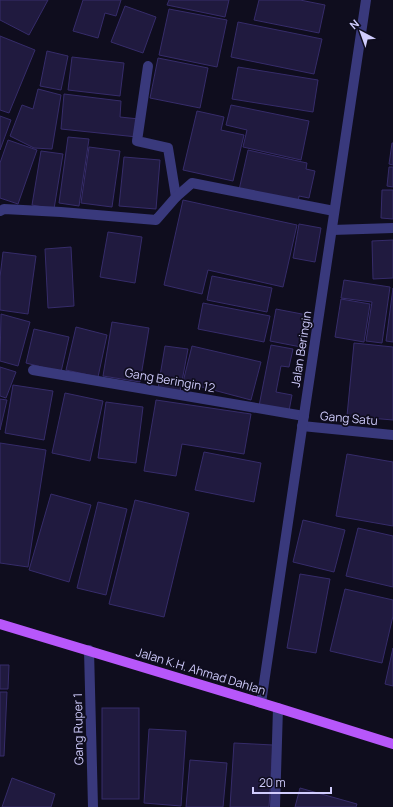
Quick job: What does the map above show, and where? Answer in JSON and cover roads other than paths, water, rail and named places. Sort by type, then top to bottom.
[{"type":"main road","name":"Jalan K.H. Ahmad Dahlan","points":[[0,624],[393,744]]},
{"type":"street","name":"Jalan Beringin","points":[[261,703],[366,0]]},
{"type":"street","points":[[148,66],[138,141],[168,148],[176,197]]},
{"type":"street","points":[[0,211],[4,209],[61,212],[156,220],[176,197],[192,183],[334,211]]},
{"type":"street","points":[[332,230],[393,228]]},
{"type":"street","name":"Gang Beringin 12","points":[[32,370],[303,421]]},
{"type":"street","name":"Gang Satu","points":[[303,421],[393,435]]},
{"type":"street","name":"Gang Ruper 1","points":[[89,650],[93,807]]},
{"type":"street","points":[[275,807],[278,708]]}]
